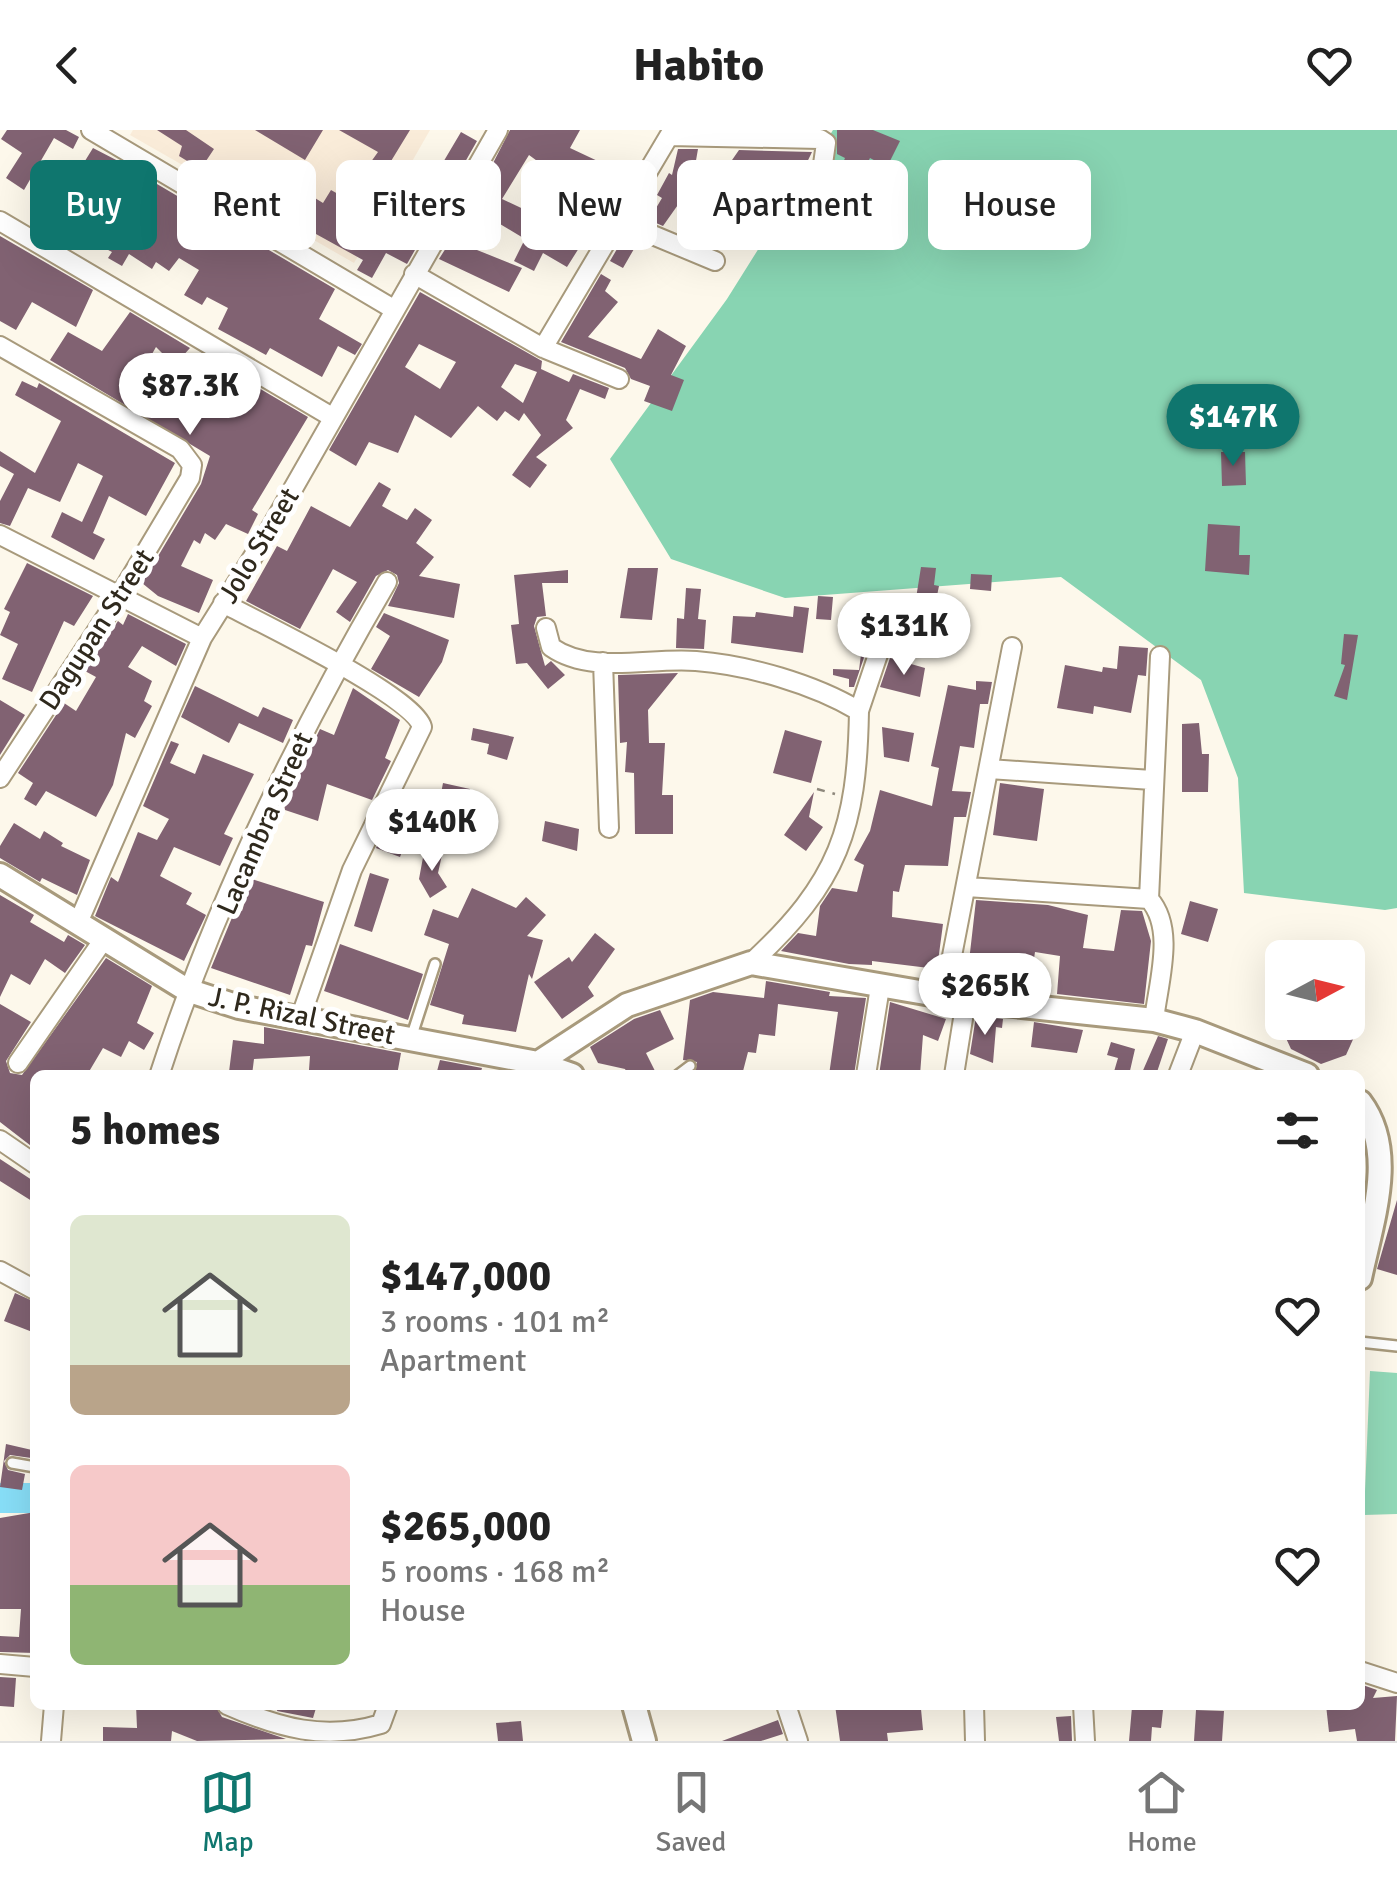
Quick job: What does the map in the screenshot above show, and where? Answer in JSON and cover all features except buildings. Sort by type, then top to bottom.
[{"type":"street","points":[[90,130],[396,310]]},
{"type":"street","name":"Jolo Street","points":[[78,923],[202,638],[498,130]]},
{"type":"street","points":[[655,160],[670,133],[820,139],[826,143],[824,160]]},
{"type":"street","points":[[0,220],[332,416]]},
{"type":"street","points":[[657,237],[715,261]]},
{"type":"street","points":[[543,348],[602,250]]},
{"type":"street","points":[[414,274],[543,348],[620,380]]},
{"type":"street","name":"Dagupan Street","points":[[0,346],[180,449],[188,455],[190,478],[119,597],[0,778]]},
{"type":"street","points":[[0,535],[202,638]]},
{"type":"street","name":"Lacambra Street","points":[[161,1070],[187,990],[277,787],[339,664],[387,582]]},
{"type":"street","points":[[224,603],[339,664],[415,712],[422,727],[352,870],[301,1016]]},
{"type":"street","points":[[538,1064],[627,1006],[751,963],[795,917],[845,836],[858,784],[859,711],[895,604]]},
{"type":"street","points":[[546,628],[551,647],[565,656],[603,662],[717,663],[819,693],[859,711]]},
{"type":"street","points":[[954,1070],[955,999],[967,887],[1012,648]]},
{"type":"street","points":[[1148,899],[1160,656]]},
{"type":"street","points":[[603,662],[609,828]]},
{"type":"street","points":[[989,768],[1152,780]]},
{"type":"street","name":"J. P. Rizal Street","points":[[0,875],[187,990],[238,1006],[557,1070]]},
{"type":"street","points":[[967,887],[1148,899],[1160,911],[1164,929],[1154,1020]]},
{"type":"street","points":[[18,1063],[104,938]]},
{"type":"street","points":[[751,963],[955,999],[1154,1020],[1195,1031],[1294,1070]]},
{"type":"street","points":[[867,1070],[880,987]]},
{"type":"street","points":[[1180,1070],[1195,1031]]},
{"type":"street","points":[[1365,1108],[1388,1138],[1390,1166],[1365,1257]]},
{"type":"street","points":[[0,1140],[30,1161]]},
{"type":"street","points":[[0,1270],[30,1287]]},
{"type":"street","points":[[0,1664],[30,1667]]},
{"type":"street","points":[[1365,1673],[1397,1683]]},
{"type":"street","points":[[51,1741],[54,1710]]},
{"type":"street","points":[[238,1710],[298,1736],[319,1740],[368,1732],[381,1724],[386,1710]]},
{"type":"street","points":[[635,1710],[644,1741]]},
{"type":"street","points":[[788,1710],[798,1741]]},
{"type":"street","points":[[974,1710],[975,1741]]},
{"type":"street","points":[[1083,1710],[1085,1741]]},
{"type":"lane","points":[[411,1038],[435,964]]},
{"type":"lane","points":[[685,1070],[690,1066]]},
{"type":"lane","points":[[1365,1137],[1378,1123]]},
{"type":"lane","points":[[1365,1343],[1397,1346]]},
{"type":"lane","points":[[12,1463],[30,1466]]},
{"type":"shaded area","points":[[133,130],[430,130],[413,160],[336,160],[336,250],[361,250],[354,263],[316,241],[316,160],[177,162],[130,135]]},
{"type":"green space","points":[[833,130],[1397,130],[1397,908],[1385,910],[1244,893],[1238,778],[1201,680],[1061,577],[785,598],[671,559],[610,459],[727,299],[758,250],[908,250],[908,160],[814,160]]},
{"type":"green space","points":[[1370,1371],[1397,1373],[1397,1514],[1365,1515]]},
{"type":"waterway","points":[[0,1498],[30,1498]]}]
